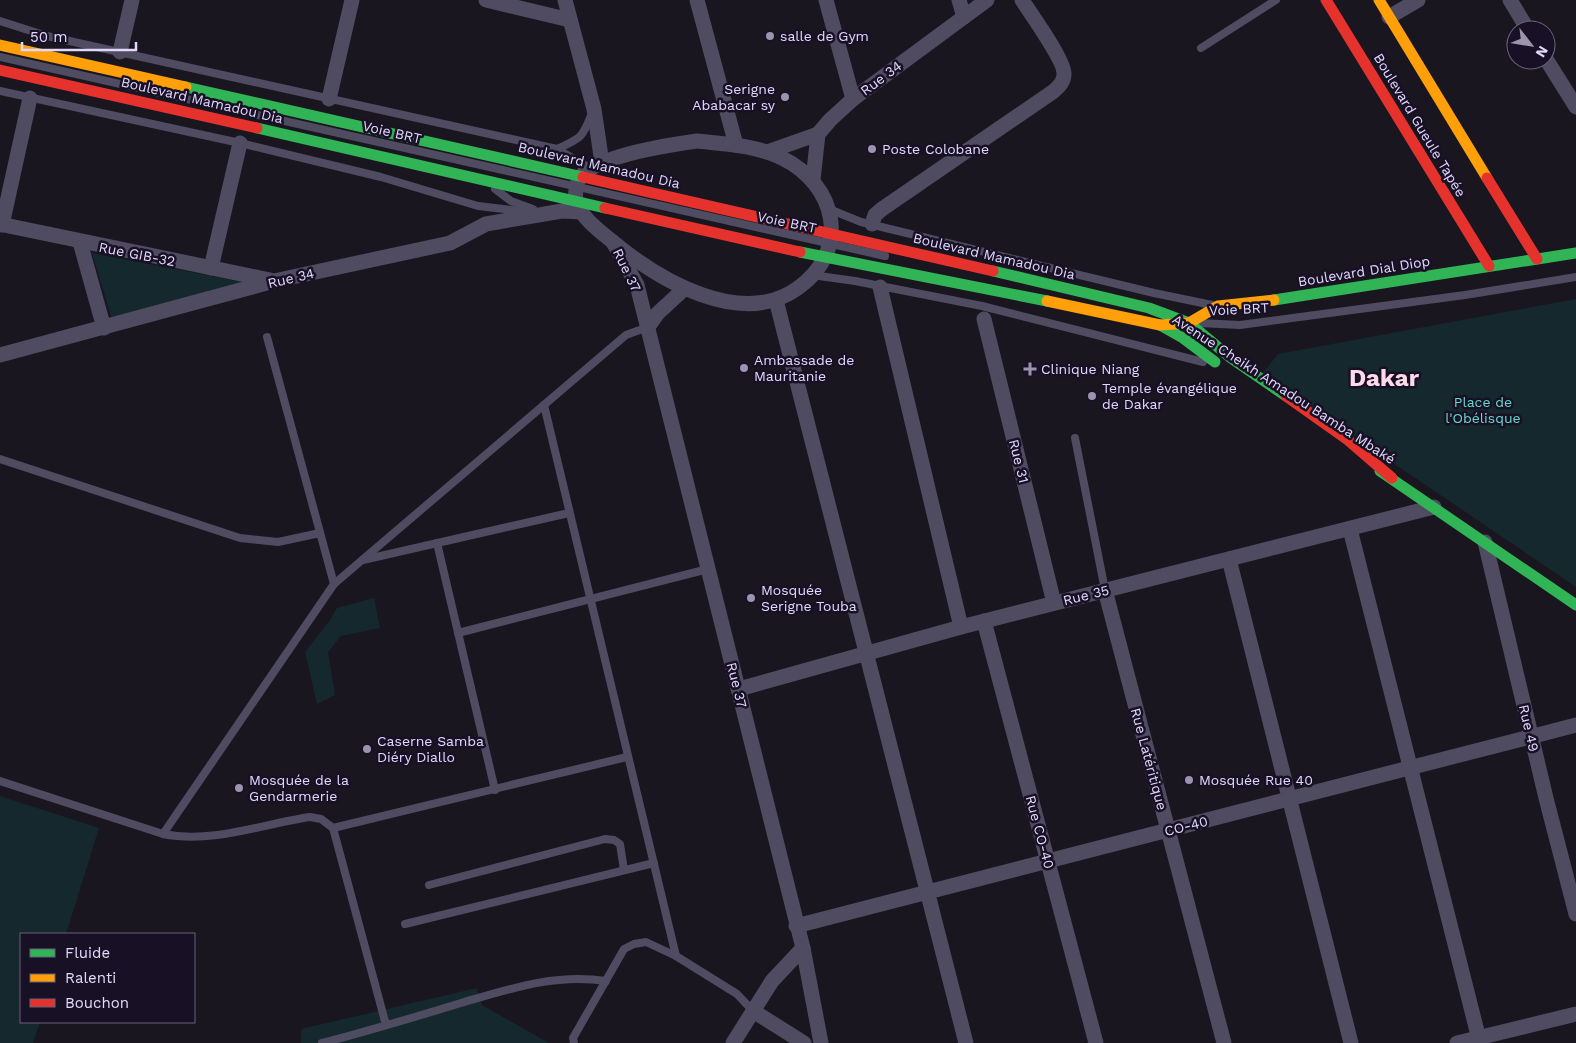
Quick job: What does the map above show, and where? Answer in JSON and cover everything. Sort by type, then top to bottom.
[{"type":"street","points":[[120,52],[132,0]]},
{"type":"street","points":[[329,99],[352,0]]},
{"type":"street","points":[[486,0],[570,20]]},
{"type":"street","points":[[565,0],[594,109],[585,185],[613,242],[667,280],[684,289],[738,302],[759,303],[776,300],[790,294],[812,275],[829,245],[832,218],[813,180],[818,134],[768,152]]},
{"type":"street","points":[[697,0],[736,145]]},
{"type":"street","points":[[826,0],[853,99]]},
{"type":"street","points":[[959,0],[964,17]]},
{"type":"street","name":"Rue 34","points":[[818,134],[853,99],[987,0]]},
{"type":"street","points":[[872,224],[875,215],[882,209],[1054,91],[1063,81],[1065,72],[1060,61],[1022,0]]},
{"type":"street","name":"Boulevard Gueule Tapée","points":[[1326,0],[1489,266]]},
{"type":"street","points":[[1379,0],[1536,259]]},
{"type":"street","points":[[1389,18],[1418,0]]},
{"type":"street","points":[[1510,0],[1522,20]]},
{"type":"street","name":"Boulevard Mamadou Dia","points":[[0,45],[829,245],[1148,308],[1189,323]]},
{"type":"street","name":"Boulevard Mamadou Dia","points":[[0,70],[478,178],[585,185],[1160,325]]},
{"type":"street","points":[[1553,70],[1576,107]]},
{"type":"street","points":[[1,225],[30,98]]},
{"type":"street","name":"Rue 34","points":[[0,355],[274,281],[450,243],[486,224],[544,213],[585,185],[665,146],[697,141],[736,145],[768,152],[796,166],[813,180]]},
{"type":"street","points":[[212,268],[240,143]]},
{"type":"street","name":"Rue GIB-32","points":[[1,225],[274,281]]},
{"type":"street","points":[[80,242],[104,328]]},
{"type":"street","name":"Rue 37","points":[[613,242],[637,285],[648,327],[803,948],[821,1043]]},
{"type":"street","name":"Boulevard Dial Diop","points":[[1160,325],[1189,323],[1218,306],[1308,296],[1536,259],[1574,250]]},
{"type":"street","points":[[880,287],[961,627]]},
{"type":"street","points":[[648,327],[658,313],[684,289]]},
{"type":"street","points":[[776,300],[966,1043]]},
{"type":"street","points":[[1218,306],[1215,324],[1219,340],[1231,358]]},
{"type":"street","name":"Rue 31","points":[[983,312],[1054,603]]},
{"type":"street","name":"Avenue Cheikh Amadou Bamba Mbaké","points":[[1189,323],[1231,358],[1348,440],[1392,478]]},
{"type":"street","name":"Avenue Cheikh Amadou Bamba Mbaké","points":[[1160,325],[1183,338],[1224,370]]},
{"type":"street","name":"Avenue Cheikh Amadou Bamba Mbaké","points":[[1287,412],[1392,478],[1576,605]]},
{"type":"street","name":"Rue 35","points":[[739,689],[961,627],[1434,507]]},
{"type":"street","points":[[1350,529],[1480,1040]]},
{"type":"street","name":"Rue 49","points":[[1485,542],[1531,737],[1576,914]]},
{"type":"street","points":[[1229,559],[1352,1043]]},
{"type":"street","name":"Rue Latéritique","points":[[1105,590],[1224,1043]]},
{"type":"street","name":"Rue CO-40","points":[[984,621],[1096,1043]]},
{"type":"street","name":"CO-40","points":[[796,926],[1576,725]]},
{"type":"street","points":[[733,1043],[772,981],[803,948]]},
{"type":"street","points":[[753,1011],[804,1043]]},
{"type":"street","points":[[1457,1043],[1480,1040],[1576,1014]]},
{"type":"lane","points":[[1201,48],[1276,0]]},
{"type":"lane","points":[[0,21],[46,36],[556,149],[578,140],[585,132],[594,109]]},
{"type":"lane","name":"Voie BRT","points":[[0,57],[585,185]]},
{"type":"lane","points":[[0,91],[240,143],[381,178],[478,206],[544,213]]},
{"type":"lane","points":[[556,149],[585,185]]},
{"type":"lane","points":[[478,178],[511,201],[544,213]]},
{"type":"lane","points":[[829,209],[840,215],[872,224],[1154,293],[1218,306]]},
{"type":"lane","name":"Voie BRT","points":[[829,245],[892,258]]},
{"type":"lane","points":[[812,275],[855,281],[1200,361],[1224,370]]},
{"type":"lane","name":"Voie BRT","points":[[975,276],[1189,323],[1215,324],[1250,323],[1576,277]]},
{"type":"lane","points":[[163,834],[334,584],[626,335],[648,327]]},
{"type":"lane","points":[[267,337],[334,584]]},
{"type":"lane","points":[[544,406],[676,956]]},
{"type":"lane","points":[[1075,438],[1105,590]]},
{"type":"lane","points":[[0,459],[240,538],[278,542],[320,533]]},
{"type":"lane","points":[[361,561],[569,513]]},
{"type":"lane","points":[[437,543],[495,790]]},
{"type":"lane","points":[[458,633],[708,569]]},
{"type":"lane","points":[[333,828],[627,757]]},
{"type":"lane","points":[[0,781],[163,834],[202,838],[310,817],[321,819],[333,828],[386,1025]]},
{"type":"lane","points":[[429,885],[605,839],[614,840],[620,844],[624,870]]},
{"type":"lane","points":[[405,924],[654,863]]},
{"type":"lane","points":[[574,1043],[574,1038],[624,949],[634,944],[646,942],[676,956],[737,994],[753,1011]]},
{"type":"lane","points":[[322,1043],[511,989],[558,978],[584,978],[606,981]]},
{"type":"green space","points":[[92,253],[242,282],[112,319]]},
{"type":"green space","name":"Place de l'Obélisque","points":[[1576,299],[1576,587],[1262,374],[1278,354]]},
{"type":"green space","points":[[374,598],[380,628],[341,636],[328,652],[335,695],[317,704],[305,652],[337,608]]},
{"type":"green space","points":[[0,796],[99,828],[66,933],[20,933],[20,1023],[40,1023],[33,1043],[0,1043]]},
{"type":"green space","points":[[477,988],[482,1005],[549,1043],[301,1043],[301,1029]]},
{"type":"traffic: fast","points":[[186,87],[583,177]]},
{"type":"traffic: fast","points":[[257,128],[605,208]]},
{"type":"traffic: fast","points":[[800,252],[1047,301]]},
{"type":"traffic: fast","points":[[1274,300],[1576,253]]},
{"type":"traffic: fast","points":[[993,271],[1149,308],[1189,323],[1231,358],[1286,396]]},
{"type":"traffic: fast","points":[[1160,325],[1183,338],[1215,362]]},
{"type":"traffic: fast","points":[[1380,471],[1576,605]]},
{"type":"traffic: slow","points":[[1379,0],[1487,178]]},
{"type":"traffic: slow","points":[[0,45],[186,87]]},
{"type":"traffic: slow","points":[[1047,301],[1160,325],[1189,323],[1218,306],[1274,300]]},
{"type":"traffic: jam","points":[[1326,0],[1489,266]]},
{"type":"traffic: jam","points":[[0,70],[257,128]]},
{"type":"traffic: jam","points":[[583,177],[993,271]]},
{"type":"traffic: jam","points":[[1487,178],[1537,259]]},
{"type":"traffic: jam","points":[[605,208],[800,252]]},
{"type":"traffic: jam","points":[[1286,396],[1348,440],[1392,478]]},
{"type":"place","name":"salle de Gym","points":[[770,36]]},
{"type":"place","name":"Serigne Ababacar sy","points":[[785,97]]},
{"type":"place","name":"Poste Colobane","points":[[872,149]]},
{"type":"place","name":"Ambassade de Mauritanie","points":[[744,368]]},
{"type":"place","name":"Clinique Niang","points":[[1030,369]]},
{"type":"place","name":"Temple évangélique de Dakar","points":[[1092,396]]},
{"type":"place","name":"Mosquée Serigne Touba","points":[[751,598]]},
{"type":"place","name":"Caserne Samba Diéry Diallo","points":[[367,749]]},
{"type":"place","name":"Mosquée Rue 40","points":[[1189,780]]},
{"type":"place","name":"Mosquée de la Gendarmerie","points":[[239,788]]},
{"type":"district","name":"Dakar","points":[[1384,378]]}]
